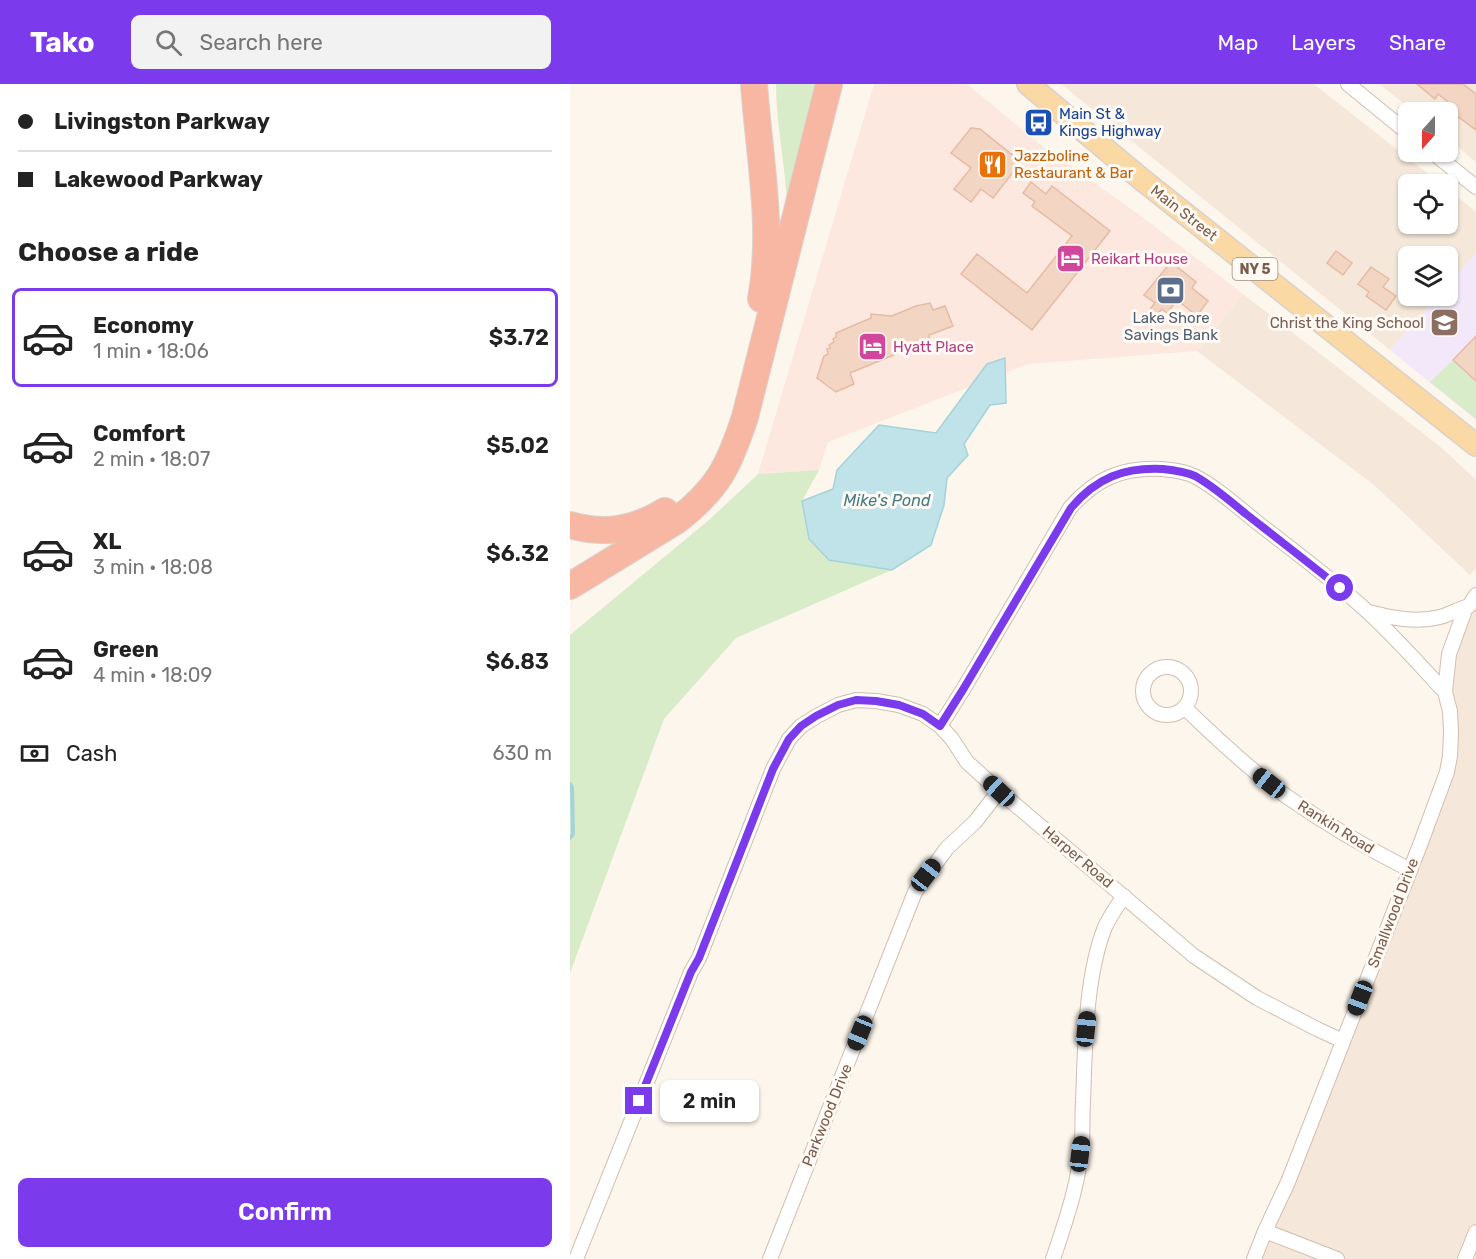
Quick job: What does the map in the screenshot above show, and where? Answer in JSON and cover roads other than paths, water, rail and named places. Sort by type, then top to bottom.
[{"type":"highway","points":[[570,525],[600,530],[621,529],[641,524],[664,512],[698,484],[715,460],[727,436],[757,322],[766,255],[765,190],[753,84]]},
{"type":"highway","points":[[764,84],[778,207],[777,263],[772,310]]},
{"type":"highway","points":[[570,586],[676,521],[702,500],[717,482],[729,459],[745,417],[829,84]]},
{"type":"main road","name":"Main Street","points":[[1034,85],[1140,178],[1476,445]]},
{"type":"street","points":[[1348,84],[1398,125]]},
{"type":"street","points":[[1445,162],[1476,186]]},
{"type":"street","points":[[940,726],[1080,496],[1106,478],[1135,470],[1169,470],[1193,476],[1224,497],[1369,612],[1445,692]]},
{"type":"street","name":"Smallwood Drive","points":[[1254,1259],[1288,1182],[1447,772],[1451,732],[1450,711],[1445,692],[1449,654],[1466,607],[1476,595]]},
{"type":"street","points":[[1369,612],[1399,620],[1418,620],[1440,617],[1466,607]]},
{"type":"street","name":"Harper Road","points":[[576,1259],[691,972],[699,958],[773,769],[789,739],[801,726],[838,705],[856,700],[876,701],[899,705],[923,714],[940,726],[952,739],[967,762],[999,791],[1194,956],[1257,998],[1343,1041]]},
{"type":"street","name":"Rankin Road","points":[[1185,708],[1230,750],[1285,795],[1362,844],[1410,870]]},
{"type":"street","name":"Parkwood Drive","points":[[770,1259],[915,891],[947,848],[975,822],[999,791]]},
{"type":"street","points":[[1053,1259],[1067,1218],[1079,1169],[1086,1029],[1094,967],[1105,928],[1124,896]]},
{"type":"street","points":[[1265,1231],[1337,1259]]},
{"type":"street","points":[[1465,1259],[1476,1232]]},
{"type":"water","name":"Mike's Pond","points":[[1005,358],[1006,403],[990,405],[964,444],[968,455],[947,478],[944,505],[931,545],[892,570],[829,560],[809,539],[802,501],[833,489],[837,470],[879,425],[936,433],[987,364]]},
{"type":"waterway","points":[[570,784],[572,787],[573,834],[570,838]]},
{"type":"place","name":"Main St & Kings Highway","points":[[1038,123]]},
{"type":"place","name":"Jazzboline Restaurant & Bar","points":[[993,165]]},
{"type":"place","name":"Reikart House","points":[[1070,259]]},
{"type":"place","name":"Lake Shore Savings Bank","points":[[1171,291]]},
{"type":"place","name":"Christ the King School","points":[[1445,323]]},
{"type":"place","name":"Hyatt Place","points":[[872,347]]}]
